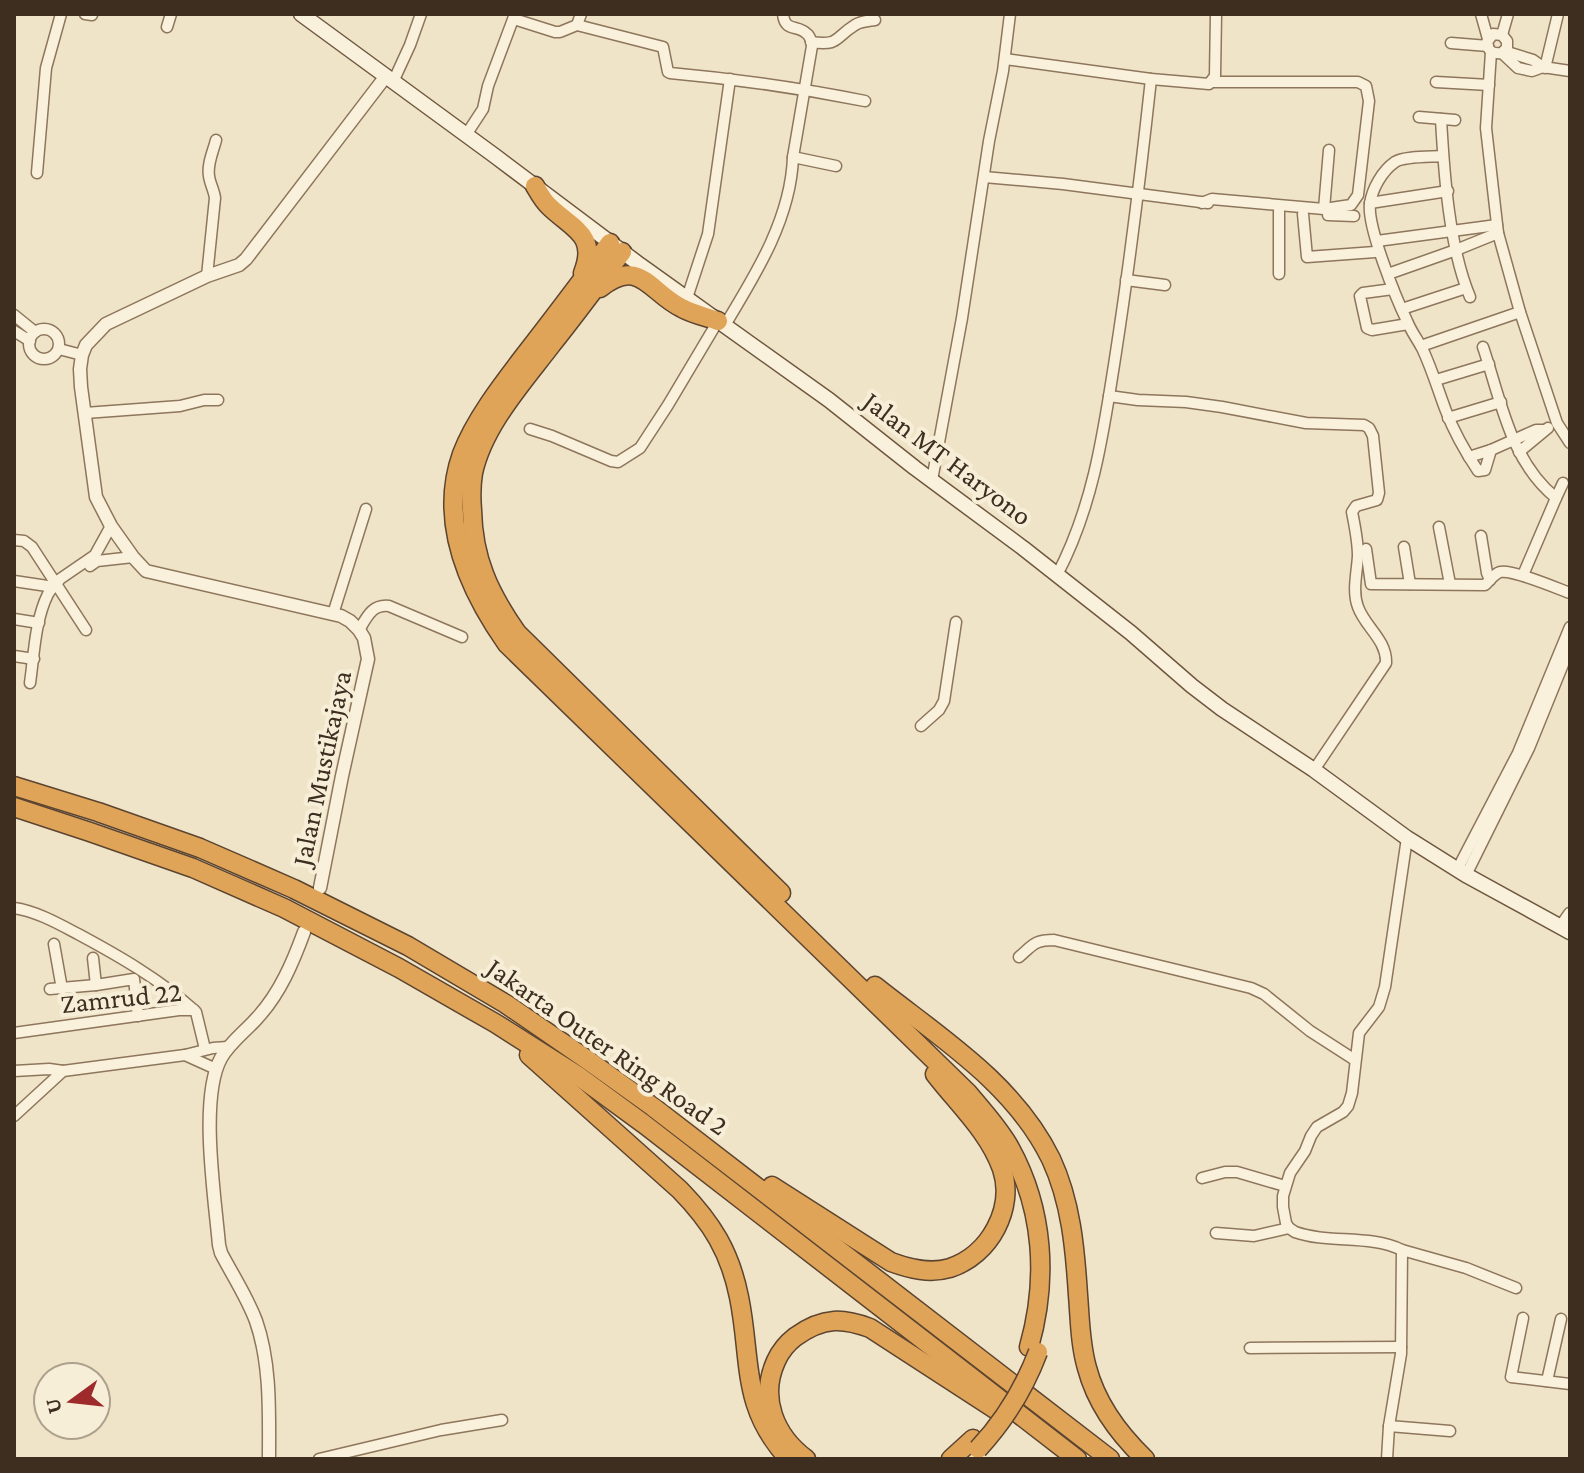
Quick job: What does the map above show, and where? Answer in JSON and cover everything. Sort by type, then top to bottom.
[{"type":"highway","points":[[535,186],[547,205],[584,237],[588,259],[582,294]]},
{"type":"highway","points":[[616,247],[510,398],[485,426],[456,476],[453,505],[457,541],[469,578],[487,615],[507,644],[968,1093],[993,1122],[1010,1148],[1034,1213],[1041,1289],[1033,1350]]},
{"type":"highway","points":[[582,294],[617,276],[630,275],[643,279],[681,308],[721,323]]},
{"type":"highway","points":[[470,455],[473,476],[472,534],[482,573],[499,607],[517,633],[976,1086],[1018,1142],[1033,1173],[1045,1211],[1051,1256],[1046,1322],[1033,1350],[973,1449],[951,1459]]},
{"type":"highway","name":"Jakarta Outer Ring Road 2","points":[[14,786],[200,848],[294,889],[408,946],[506,1004],[653,1107],[1110,1459]]},
{"type":"highway","name":"Jakarta Outer Ring Road 2","points":[[14,807],[193,868],[284,908],[495,1023],[577,1075],[644,1124],[1076,1459]]},
{"type":"highway","points":[[875,986],[973,1063],[1018,1107],[1037,1134],[1062,1186],[1069,1214],[1075,1248],[1081,1341],[1087,1369],[1113,1421],[1145,1459]]},
{"type":"highway","points":[[495,1023],[680,1190],[713,1228],[723,1246],[738,1294],[748,1372],[757,1410],[775,1444],[789,1459]]},
{"type":"highway","points":[[653,1107],[891,1262],[910,1269],[929,1271],[950,1268],[980,1250],[993,1235],[1001,1218],[1005,1196],[1003,1174],[996,1153],[981,1130],[899,1026]]},
{"type":"highway","points":[[806,1459],[785,1439],[775,1423],[769,1407],[771,1373],[788,1342],[805,1330],[835,1321],[853,1322],[870,1328],[980,1401],[1076,1459]]},
{"type":"main road","name":"Jalan MT Haryono","points":[[301,14],[616,247],[805,382],[1131,633],[1206,697],[1407,838],[1462,873],[1566,930]]},
{"type":"street","points":[[37,173],[46,68],[61,14]]},
{"type":"street","points":[[85,14],[92,15]]},
{"type":"street","points":[[167,27],[171,14]]},
{"type":"street","points":[[421,14],[410,45],[390,79],[246,259],[106,324],[86,345],[80,369],[96,497],[111,526],[146,571],[333,614],[350,621],[359,630],[374,608],[389,606],[462,637]]},
{"type":"street","points":[[530,429],[611,461],[626,458],[640,448],[748,287],[770,244],[789,193],[812,46],[806,32],[787,25],[783,14]]},
{"type":"street","points":[[932,480],[962,318],[1010,14]]},
{"type":"street","points":[[1213,82],[1216,14]]},
{"type":"street","points":[[1481,14],[1495,48],[1518,68],[1570,71]]},
{"type":"street","points":[[1502,35],[1508,14]]},
{"type":"street","points":[[1544,68],[1558,14]]},
{"type":"street","points":[[466,135],[483,109],[488,86],[515,16],[555,32],[579,20],[663,47],[670,73],[805,89],[865,101]]},
{"type":"street","points":[[811,42],[830,43],[857,23],[875,20]]},
{"type":"street","points":[[1451,43],[1495,48],[1507,41],[1502,35],[1493,34],[1495,48],[1486,128],[1497,229],[1520,312],[1557,423],[1570,443]]},
{"type":"street","points":[[1005,59],[1205,85],[1213,82],[1358,82],[1366,86],[1369,101],[1358,195],[1351,205],[1324,209],[1212,199],[1202,203]]},
{"type":"street","points":[[687,298],[708,234],[730,79]]},
{"type":"street","points":[[1057,575],[1077,534],[1100,451],[1138,193],[1151,79]]},
{"type":"street","points":[[1436,82],[1489,85]]},
{"type":"street","points":[[1419,117],[1455,120]]},
{"type":"street","points":[[1402,309],[1468,292],[1453,231],[1441,119]]},
{"type":"street","points":[[207,276],[215,198],[209,162],[216,140]]},
{"type":"street","points":[[1324,209],[1329,150]]},
{"type":"street","points":[[1443,156],[1405,159],[1394,163],[1378,182],[1370,212],[1376,247],[1393,289],[1436,380],[1448,418],[1478,471],[1484,471],[1491,450]]},
{"type":"street","points":[[793,157],[836,166]]},
{"type":"street","points":[[984,177],[1303,214],[1354,216]]},
{"type":"street","points":[[1370,203],[1448,191]]},
{"type":"street","points":[[1279,211],[1279,274]]},
{"type":"street","points":[[1303,214],[1307,257],[1453,231],[1497,229]]},
{"type":"street","points":[[1388,274],[1456,250],[1497,229]]},
{"type":"street","points":[[1126,280],[1165,285]]},
{"type":"street","points":[[1393,289],[1361,294],[1367,328],[1372,330],[1408,324]]},
{"type":"street","points":[[1421,346],[1520,312]]},
{"type":"street","points":[[14,315],[32,336],[32,352],[41,359],[52,357],[59,349],[59,339],[53,331],[44,329],[32,336],[14,331]]},
{"type":"street","points":[[1483,347],[1513,440],[1523,460],[1556,498]]},
{"type":"street","points":[[59,349],[82,355]]},
{"type":"street","points":[[1436,380],[1489,364]]},
{"type":"street","points":[[1109,396],[1222,407],[1306,423],[1364,425],[1369,428],[1373,436],[1379,493],[1377,500],[1356,506],[1352,512],[1358,544],[1355,599],[1363,618],[1383,646],[1386,663],[1314,770]]},
{"type":"street","points":[[85,413],[218,400]]},
{"type":"street","points":[[1448,418],[1501,402]]},
{"type":"street","points":[[1519,452],[1557,423]]},
{"type":"street","points":[[1469,457],[1536,430],[1544,430]]},
{"type":"street","points":[[1523,575],[1563,483]]},
{"type":"street","points":[[333,614],[366,509]]},
{"type":"street","points":[[30,683],[39,623],[49,593],[60,579],[95,555],[111,526]]},
{"type":"street","points":[[1439,527],[1450,584]]},
{"type":"street","points":[[1481,536],[1490,580]]},
{"type":"street","points":[[14,540],[29,543],[86,630]]},
{"type":"street","points":[[1404,547],[1410,584]]},
{"type":"street","points":[[1366,549],[1371,584],[1485,585],[1500,572],[1506,571],[1570,593]]},
{"type":"street","points":[[14,581],[63,584],[97,561],[133,557]]},
{"type":"street","points":[[14,619],[39,623]]},
{"type":"street","points":[[921,726],[939,710],[944,701],[956,622]]},
{"type":"street","points":[[1462,873],[1529,748],[1570,627]]},
{"type":"street","name":"Jalan Mustikajaya","points":[[320,888],[368,659],[364,638],[359,630]]},
{"type":"street","points":[[1550,690],[1570,647]]},
{"type":"street","points":[[14,656],[34,659]]},
{"type":"street","points":[[1407,838],[1385,987],[1379,1007],[1359,1033],[1348,1106],[1317,1127],[1290,1173],[1285,1186],[1285,1218],[1289,1228],[1299,1234],[1394,1246],[1466,1268],[1516,1288]]},
{"type":"street","points":[[14,908],[60,924],[117,955],[172,991],[194,1010]]},
{"type":"street","points":[[1566,930],[1570,914]]},
{"type":"street","points":[[269,1459],[268,1395],[259,1331],[219,1245],[209,1106],[216,1069],[228,1047],[258,1017],[282,983],[304,932]]},
{"type":"street","points":[[1019,957],[1033,944],[1054,940],[1251,988],[1355,1060]]},
{"type":"street","points":[[54,944],[56,989],[134,979],[138,1016]]},
{"type":"street","points":[[93,958],[96,985]]},
{"type":"street","name":"Zamrud 22","points":[[14,1033],[194,1010],[205,1049]]},
{"type":"street","points":[[14,1071],[63,1071],[228,1047]]},
{"type":"street","points":[[185,1055],[216,1069]]},
{"type":"street","points":[[14,1118],[63,1071]]},
{"type":"street","points":[[1202,1178],[1237,1172],[1285,1186]]},
{"type":"street","points":[[1216,1233],[1254,1236],[1289,1228]]},
{"type":"street","points":[[1387,1459],[1401,1347],[1402,1250]]},
{"type":"street","points":[[1523,1318],[1511,1377],[1570,1384]]},
{"type":"street","points":[[1547,1381],[1561,1319]]},
{"type":"street","points":[[1250,1348],[1401,1347]]},
{"type":"street","points":[[319,1459],[441,1430],[502,1420]]},
{"type":"street","points":[[1389,1426],[1450,1431]]}]
